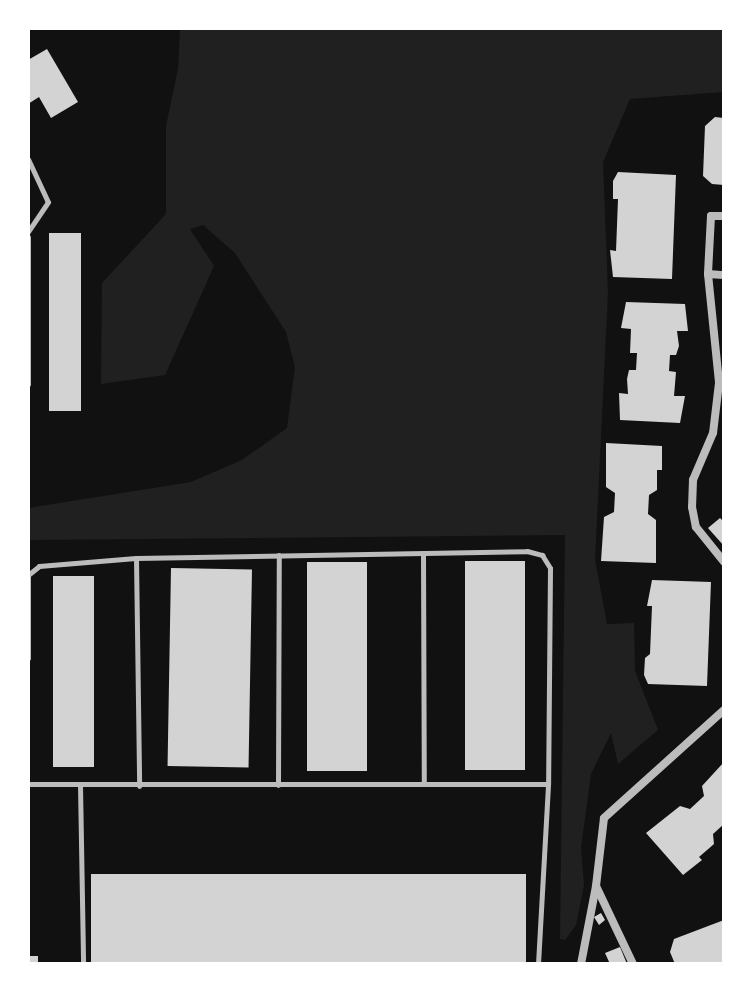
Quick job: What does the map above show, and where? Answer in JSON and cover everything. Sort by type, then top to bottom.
[{"type":"street","points":[[724,216],[711,216],[708,274],[722,382],[713,433],[693,480],[692,507],[696,527],[724,562]]},
{"type":"street","points":[[708,274],[724,275]]},
{"type":"street","points":[[581,964],[596,886],[604,818],[724,710]]},
{"type":"street","points":[[596,886],[633,964]]},
{"type":"lane","points":[[28,159],[48,202],[28,235],[28,384]]},
{"type":"lane","points":[[28,658],[28,575],[39,566],[136,558],[527,551],[542,555],[550,568],[548,784],[538,964]]},
{"type":"lane","points":[[423,553],[424,784]]},
{"type":"lane","points":[[278,785],[279,555]]},
{"type":"lane","points":[[136,558],[139,786]]},
{"type":"lane","points":[[28,784],[548,784]]},
{"type":"lane","points":[[80,785],[83,964]]},
{"type":"shaded area","points":[[180,28],[724,28],[724,92],[630,99],[603,162],[608,292],[595,560],[607,624],[634,623],[635,671],[658,730],[618,764],[611,733],[591,774],[581,848],[584,885],[576,925],[565,940],[560,939],[565,535],[28,540],[28,508],[191,482],[242,460],[287,428],[295,367],[286,332],[235,253],[203,225],[190,229],[214,266],[165,375],[101,384],[102,283],[166,214],[166,126],[178,69]]},
{"type":"building","points":[[47,49],[78,102],[51,118],[39,97],[28,104],[28,60]]},
{"type":"building","points":[[715,117],[724,118],[724,185],[712,184],[703,176],[705,126]]},
{"type":"building","points":[[618,172],[676,175],[672,279],[613,277],[610,250],[616,251],[618,199],[613,199],[613,181]]},
{"type":"building","points":[[49,233],[81,233],[81,411],[49,411]]},
{"type":"building","points":[[626,302],[685,304],[688,331],[677,331],[679,346],[676,355],[670,355],[669,371],[676,372],[674,396],[685,396],[680,423],[620,420],[619,393],[628,394],[627,379],[629,370],[636,370],[637,353],[630,353],[631,329],[621,328]]},
{"type":"building","points":[[606,443],[662,446],[662,470],[657,470],[657,490],[649,495],[648,514],[656,520],[656,563],[601,561],[604,517],[614,512],[615,493],[606,487]]},
{"type":"building","points":[[720,518],[724,522],[724,546],[708,528]]},
{"type":"building","points":[[465,561],[525,561],[525,770],[465,770]]},
{"type":"building","points":[[307,562],[367,562],[367,771],[307,771]]},
{"type":"building","points":[[171,568],[252,569],[249,767],[168,766]]},
{"type":"building","points":[[53,576],[94,576],[94,767],[53,767]]},
{"type":"building","points":[[652,580],[711,582],[707,686],[648,684],[644,675],[645,658],[650,654],[652,606],[647,606]]},
{"type":"building","points":[[724,762],[724,824],[713,834],[714,844],[699,857],[702,860],[683,875],[646,833],[680,806],[690,809],[704,796],[702,786]]},
{"type":"building","points":[[91,874],[526,874],[526,964],[91,964]]},
{"type":"building","points":[[601,913],[605,920],[599,925],[594,917]]},
{"type":"building","points":[[724,920],[724,964],[675,964],[670,952],[674,939]]},
{"type":"building","points":[[620,947],[627,964],[610,964],[605,953]]},
{"type":"building","points":[[28,956],[38,956],[38,964],[28,964]]}]
